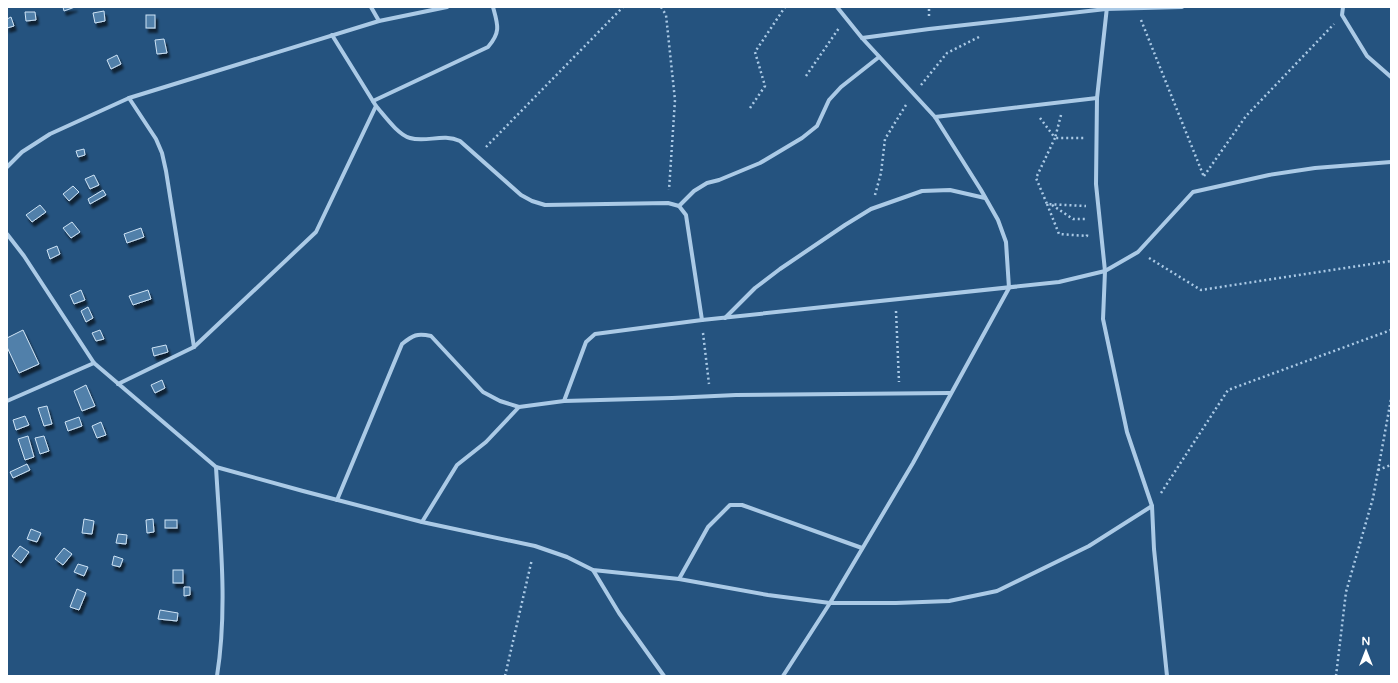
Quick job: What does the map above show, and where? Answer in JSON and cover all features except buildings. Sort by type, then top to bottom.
[{"type":"street","points":[[371,7],[379,21]]},
{"type":"street","points":[[7,167],[22,152],[50,134],[129,98],[379,21],[447,7]]},
{"type":"street","points":[[118,384],[194,347],[316,232],[375,103],[488,47],[495,38],[498,25],[493,7]]},
{"type":"street","points":[[783,676],[830,603],[913,463],[950,393],[1009,288],[1006,242],[998,220],[985,198],[935,117],[862,38],[837,7]]},
{"type":"street","points":[[862,38],[1106,8],[1182,7]]},
{"type":"street","points":[[1343,7],[1342,15],[1367,56],[1391,77]]},
{"type":"street","points":[[1106,8],[1097,98],[1096,138],[1096,184],[1105,271],[1103,319],[1127,432],[1152,506],[1154,549],[1167,676]]},
{"type":"street","points":[[332,35],[375,103],[401,134],[409,138],[417,139],[448,137],[460,141],[521,195],[532,201],[545,205],[668,202],[679,206],[686,215],[702,320]]},
{"type":"street","points":[[679,206],[694,191],[707,183],[719,180],[760,163],[802,138],[817,126],[828,100],[841,87],[879,57]]},
{"type":"street","points":[[129,98],[156,139],[162,153],[194,347]]},
{"type":"street","points":[[935,117],[1097,98]]},
{"type":"street","points":[[564,402],[586,342],[596,334],[702,320],[895,301],[1059,282],[1105,271],[1138,252],[1193,192],[1315,168],[1391,162]]},
{"type":"street","points":[[725,318],[755,288],[780,269],[845,224],[871,209],[922,191],[950,190],[985,198]]},
{"type":"street","points":[[7,234],[24,256],[94,364],[216,466],[422,522],[535,546],[567,557],[593,570],[679,579],[768,595],[830,603],[949,601],[997,590],[1089,546],[1152,506]]},
{"type":"street","points":[[337,500],[402,344],[410,337],[420,334],[431,336],[483,392],[500,402],[519,407],[564,402],[736,395],[950,393]]},
{"type":"street","points":[[7,401],[94,364]]},
{"type":"street","points":[[422,522],[457,465],[486,442],[519,407]]},
{"type":"street","points":[[216,466],[223,599],[221,647],[217,676]]},
{"type":"street","points":[[679,579],[708,527],[730,504],[742,504],[862,548]]},
{"type":"street","points":[[593,570],[619,613],[664,676]]},
{"type":"path","points":[[486,147],[623,7]]},
{"type":"path","points":[[661,7],[666,14],[675,100],[668,202]]},
{"type":"path","points":[[750,108],[765,86],[755,52],[785,7]]},
{"type":"path","points":[[1136,8],[1204,177]]},
{"type":"path","points":[[1193,192],[1246,116],[1342,15]]},
{"type":"path","points":[[806,76],[846,18]]},
{"type":"path","points":[[1064,102],[1054,138],[1036,178],[1059,234],[1087,236],[1087,230]]},
{"type":"path","points":[[1032,106],[1054,138]]},
{"type":"path","points":[[1054,138],[1096,138]]},
{"type":"path","points":[[1047,204],[1098,207]]},
{"type":"path","points":[[1051,204],[1073,219],[1088,219],[1087,225]]},
{"type":"path","points":[[1138,252],[1201,290],[1391,260]]},
{"type":"path","points":[[895,301],[899,393]]},
{"type":"path","points":[[702,320],[710,396]]},
{"type":"path","points":[[1152,506],[1228,390],[1391,330]]},
{"type":"path","points":[[1336,676],[1346,592],[1373,498],[1391,399]]},
{"type":"path","points":[[1378,470],[1391,465]]},
{"type":"path","points":[[506,676],[535,546]]}]
